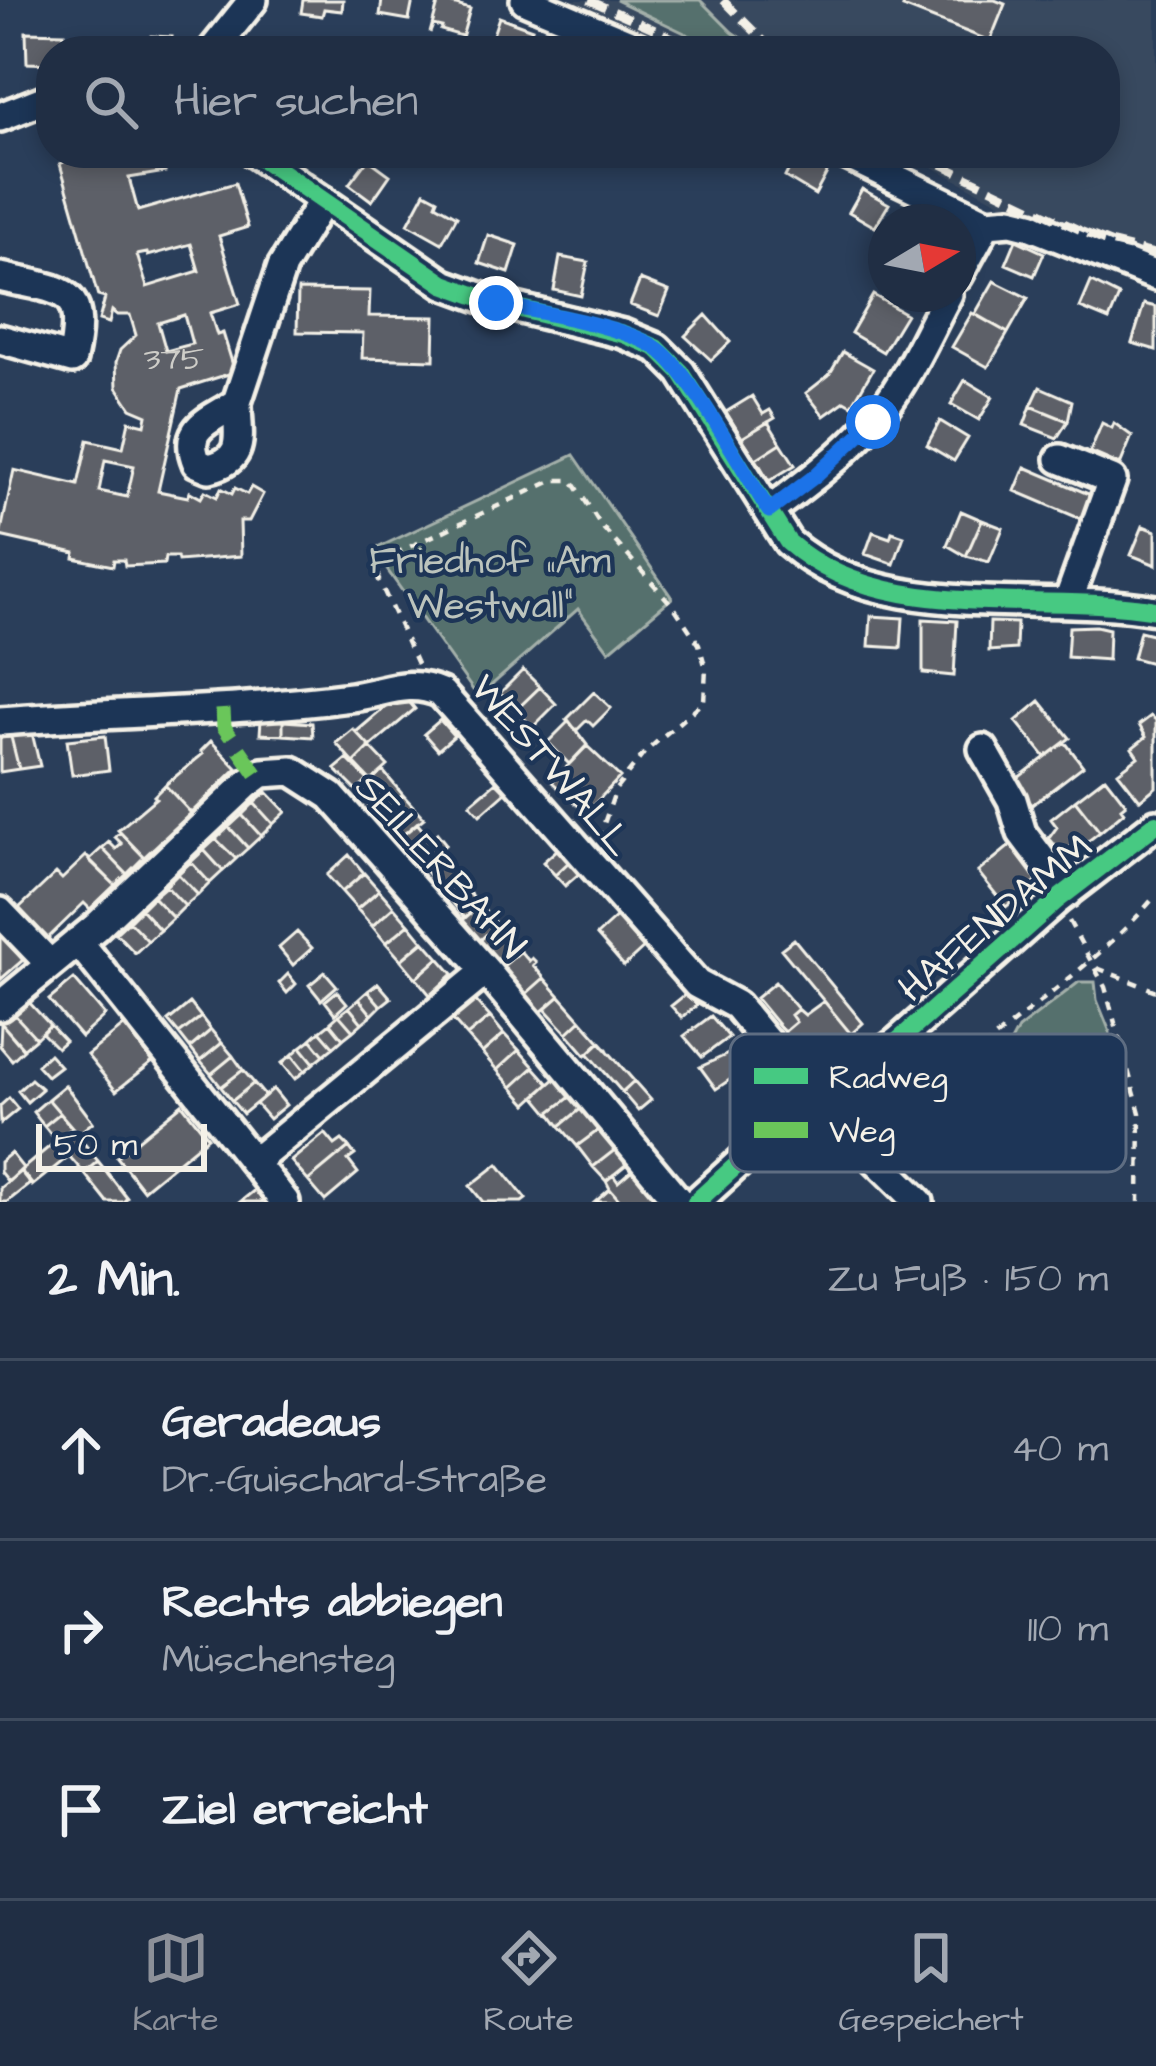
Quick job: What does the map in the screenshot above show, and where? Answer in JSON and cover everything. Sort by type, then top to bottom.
[{"type":"street","points":[[224,36],[253,0]]},
{"type":"street","points":[[525,0],[610,36]]},
{"type":"street","points":[[0,117],[36,103]]},
{"type":"street","points":[[276,168],[444,284],[496,303],[623,334],[657,348],[681,372],[800,552],[848,581],[931,597],[1156,610]]},
{"type":"street","points":[[874,168],[987,223],[1011,221],[1030,226],[1156,276]]},
{"type":"street","points":[[237,402],[282,267],[323,200]]},
{"type":"street","points":[[976,243],[987,223]]},
{"type":"street","points":[[0,277],[60,292],[80,314],[72,358],[0,339]]},
{"type":"street","points":[[769,511],[873,422],[938,312]]},
{"type":"street","points":[[1060,459],[1112,480],[1068,602]]},
{"type":"street","name":"WESTWALL","points":[[0,721],[223,709],[357,697],[406,684],[424,685],[441,693],[697,984],[736,1005],[760,1034]]},
{"type":"street","points":[[983,749],[1012,800],[1022,833],[1062,897]]},
{"type":"street","name":"SEILERBAHN","points":[[0,1006],[247,784],[262,773],[292,771],[331,796],[486,971],[679,1202]]},
{"type":"street","name":"HAFENDAMM","points":[[906,1034],[1062,897],[1156,824]]},
{"type":"street","points":[[0,911],[49,963]]},
{"type":"street","points":[[78,940],[285,1202]]},
{"type":"street","points":[[254,1162],[486,971]]},
{"type":"street","name":"HAFENDAMM","points":[[696,1202],[731,1172]]},
{"type":"street","points":[[888,1172],[919,1202]]},
{"type":"path","points":[[401,668],[419,663],[378,578],[383,559],[554,480],[572,480],[602,526],[674,607],[699,644],[706,669],[704,701],[645,752],[616,789],[598,842]]},
{"type":"path","points":[[1000,1034],[1060,983],[1095,965],[1156,896]]},
{"type":"path","points":[[1062,897],[1095,965],[1116,1034]]},
{"type":"path","points":[[1095,965],[1156,991]]},
{"type":"path","points":[[1126,1067],[1140,1113],[1139,1202]]},
{"type":"shaded area","points":[[562,0],[616,0],[691,36],[641,36]]},
{"type":"shaded area","points":[[700,0],[1156,0],[1156,262],[1085,239],[934,168],[1120,168],[1120,36],[738,36]]},
{"type":"green space","points":[[616,0],[700,0],[738,36],[691,36]]},
{"type":"green space","name":"Friedhof „Am Westwall“","points":[[574,455],[672,598],[609,651],[578,609],[478,697],[373,550]]},
{"type":"green space","points":[[1079,982],[1095,982],[1110,1032],[1015,1034]]},
{"type":"building","points":[[303,0],[343,0],[342,11],[324,9],[322,16],[301,13]]},
{"type":"building","points":[[382,0],[413,0],[409,20],[380,15]]},
{"type":"building","points":[[439,0],[470,9],[462,36],[433,25],[430,33]]},
{"type":"building","points":[[906,0],[1005,4],[992,36],[977,36],[903,7]]},
{"type":"building","points":[[499,17],[532,29],[529,36],[493,36]]},
{"type":"building","points":[[26,32],[64,33],[36,36],[36,63],[27,63]]},
{"type":"building","points":[[61,168],[164,168],[165,172],[129,178],[138,211],[235,183],[248,227],[219,236],[240,304],[210,313],[217,335],[223,333],[235,372],[181,389],[158,491],[188,497],[190,492],[201,498],[205,491],[217,497],[221,488],[247,494],[251,487],[263,494],[249,521],[240,521],[241,556],[178,561],[165,557],[164,564],[125,566],[124,560],[114,560],[113,566],[0,536],[14,470],[78,485],[88,440],[123,448],[129,421],[145,425],[147,415],[131,408],[117,387],[120,350],[136,335],[130,315],[112,311],[109,323],[99,320],[105,298],[98,296]],"holes":[[[191,244],[199,271],[147,287],[137,255]],[[184,315],[192,344],[166,351],[158,323]],[[105,460],[134,466],[127,497],[99,491]]]},
{"type":"building","points":[[361,168],[380,168],[390,175],[372,201],[349,184]]},
{"type":"building","points":[[790,168],[829,169],[815,195],[785,177]]},
{"type":"building","points":[[862,189],[889,204],[868,204],[868,223],[849,212]]},
{"type":"building","points":[[425,192],[457,216],[442,243],[408,224]]},
{"type":"building","points":[[488,235],[518,245],[509,273],[479,263]]},
{"type":"building","points":[[1016,240],[1044,253],[1034,276],[1006,264]]},
{"type":"building","points":[[560,257],[588,262],[581,296],[554,290]]},
{"type":"building","points":[[640,280],[669,291],[659,316],[630,305]]},
{"type":"building","points":[[994,281],[1028,298],[1008,333],[975,314]]},
{"type":"building","points":[[1091,282],[1119,296],[1109,320],[1080,308]]},
{"type":"building","points":[[298,290],[370,291],[369,316],[435,317],[434,360],[362,358],[363,333],[297,332]]},
{"type":"building","points":[[868,304],[868,312],[906,314],[883,352],[851,333]]},
{"type":"building","points":[[1144,304],[1156,307],[1156,350],[1132,343]]},
{"type":"building","points":[[972,313],[1008,333],[988,367],[952,347]]},
{"type":"building","points":[[706,315],[730,342],[711,360],[685,336]]},
{"type":"building","points":[[843,352],[873,369],[852,405],[845,401],[824,416],[806,393],[829,375]]},
{"type":"building","points":[[965,380],[993,397],[979,420],[951,404]]},
{"type":"building","points":[[1040,387],[1072,401],[1068,421],[1031,406]]},
{"type":"building","points":[[752,396],[763,414],[770,410],[775,418],[742,438],[726,412]]},
{"type":"building","points":[[1031,406],[1068,421],[1057,438],[1024,425]]},
{"type":"building","points":[[940,421],[968,438],[954,461],[927,445]]},
{"type":"building","points":[[768,422],[781,443],[756,459],[742,438]]},
{"type":"building","points":[[1102,423],[1112,428],[1114,423],[1132,436],[1120,465],[1090,452]]},
{"type":"building","points":[[781,443],[795,465],[769,481],[756,459]]},
{"type":"building","points":[[1025,467],[1098,498],[1088,522],[1015,491]]},
{"type":"building","points":[[961,511],[982,520],[966,556],[947,545]]},
{"type":"building","points":[[982,520],[1003,528],[989,562],[966,556]]},
{"type":"building","points":[[1143,526],[1156,531],[1156,565],[1131,555]]},
{"type":"building","points":[[873,532],[890,538],[892,532],[904,536],[894,564],[865,554]]},
{"type":"building","points":[[871,616],[903,618],[901,648],[869,646]]},
{"type":"building","points":[[923,619],[957,621],[954,676],[923,673]]},
{"type":"building","points":[[990,622],[1017,623],[1016,649],[989,651]]},
{"type":"building","points":[[1069,627],[1109,629],[1108,660],[1067,657]]},
{"type":"building","points":[[1140,631],[1156,635],[1156,664],[1133,658]]},
{"type":"building","points":[[523,670],[540,687],[516,710],[500,693]]},
{"type":"building","points":[[540,687],[556,704],[533,727],[516,710]]},
{"type":"building","points":[[594,692],[611,708],[593,726],[587,720],[577,730],[566,720]]},
{"type":"building","points":[[402,693],[415,709],[370,747],[356,732]]},
{"type":"building","points":[[1040,701],[1070,738],[1045,757],[1016,721]]},
{"type":"building","points":[[1151,716],[1156,720],[1156,787],[1140,800],[1118,772],[1138,757],[1132,748],[1146,737],[1139,725]]},
{"type":"building","points":[[261,720],[283,721],[283,735],[260,734]]},
{"type":"building","points":[[440,720],[454,736],[438,750],[424,734]]},
{"type":"building","points":[[283,721],[312,723],[313,737],[283,735]]},
{"type":"building","points":[[569,721],[587,745],[569,764],[548,742]]},
{"type":"building","points":[[353,729],[370,747],[354,763],[336,743]]},
{"type":"building","points":[[32,733],[40,766],[19,769],[11,737]]},
{"type":"building","points":[[105,736],[109,770],[72,775],[67,740]]},
{"type":"building","points":[[11,737],[19,769],[0,772],[0,738]]},
{"type":"building","points":[[211,741],[237,768],[191,813],[165,785],[203,754]]},
{"type":"building","points":[[1065,742],[1083,766],[1032,805],[1014,781]]},
{"type":"building","points":[[587,746],[620,777],[586,813],[552,782]]},
{"type":"building","points":[[370,747],[388,766],[371,781],[354,763]]},
{"type":"building","points":[[347,759],[368,780],[357,791],[335,769]]},
{"type":"building","points":[[383,771],[403,795],[378,816],[357,791]]},
{"type":"building","points":[[1105,777],[1126,804],[1121,808],[1124,812],[1100,832],[1075,800]]},
{"type":"building","points":[[496,782],[506,792],[480,815],[470,804]]},
{"type":"building","points":[[165,785],[191,813],[144,857],[118,830]]},
{"type":"building","points":[[267,792],[286,812],[273,824],[254,803]]},
{"type":"building","points":[[403,795],[424,818],[398,839],[378,816]]},
{"type":"building","points":[[1075,800],[1100,832],[1075,851],[1072,846],[1062,854],[1049,838],[1057,827],[1051,819]]},
{"type":"building","points":[[254,803],[273,824],[261,836],[242,815]]},
{"type":"building","points":[[242,815],[261,836],[248,848],[229,827]]},
{"type":"building","points":[[417,823],[430,839],[437,833],[446,844],[421,866],[398,839]]},
{"type":"building","points":[[229,827],[248,848],[236,859],[216,839]]},
{"type":"building","points":[[120,832],[144,857],[127,874],[102,848],[109,842],[116,849],[122,844],[115,837]]},
{"type":"building","points":[[216,839],[236,859],[223,871],[204,850]]},
{"type":"building","points":[[1017,840],[1045,875],[1006,907],[978,872]]},
{"type":"building","points":[[102,848],[127,874],[115,885],[89,860]]},
{"type":"building","points":[[559,848],[570,861],[555,875],[543,862]]},
{"type":"building","points":[[204,850],[223,871],[210,883],[191,862]]},
{"type":"building","points":[[435,853],[458,881],[445,893],[421,866]]},
{"type":"building","points":[[349,855],[364,873],[342,892],[327,875]]},
{"type":"building","points":[[86,856],[115,885],[90,909],[84,903],[47,939],[18,909],[56,873],[62,879]]},
{"type":"building","points":[[570,861],[580,873],[565,886],[555,875]]},
{"type":"building","points":[[191,862],[210,883],[198,895],[178,874]]},
{"type":"building","points":[[364,873],[379,890],[357,909],[342,892]]},
{"type":"building","points":[[178,874],[198,895],[185,906],[166,886]]},
{"type":"building","points":[[458,881],[480,905],[465,918],[445,893]]},
{"type":"building","points":[[166,886],[185,906],[173,918],[153,897]]},
{"type":"building","points":[[379,890],[394,907],[372,926],[357,909]]},
{"type":"building","points":[[153,897],[173,918],[160,930],[141,909]]},
{"type":"building","points":[[480,905],[497,925],[478,942],[460,921]]},
{"type":"building","points":[[394,907],[409,924],[386,943],[372,926]]},
{"type":"building","points":[[141,909],[160,930],[148,941],[129,921]]},
{"type":"building","points":[[619,915],[647,945],[624,966],[597,935]]},
{"type":"building","points":[[129,921],[148,941],[135,953],[116,933]]},
{"type":"building","points":[[409,924],[423,941],[401,960],[386,943]]},
{"type":"building","points":[[498,924],[521,951],[501,968],[478,942]]},
{"type":"building","points":[[297,932],[312,948],[293,965],[279,948]]},
{"type":"building","points":[[0,933],[23,960],[0,980]]},
{"type":"building","points":[[794,939],[863,1023],[851,1034],[781,949]]},
{"type":"building","points":[[424,941],[439,958],[416,978],[401,960]]},
{"type":"building","points":[[520,951],[536,962],[533,965],[544,978],[525,995],[501,968]]},
{"type":"building","points":[[439,958],[453,974],[430,995],[416,978]]},
{"type":"building","points":[[325,972],[337,986],[321,1000],[309,985]]},
{"type":"building","points":[[288,974],[296,984],[287,993],[279,983]]},
{"type":"building","points":[[544,978],[560,996],[540,1013],[525,995]]},
{"type":"building","points":[[74,979],[105,1015],[81,1037],[49,1000]]},
{"type":"building","points":[[775,982],[798,1009],[791,1015],[796,1022],[784,1032],[756,998]]},
{"type":"building","points":[[378,983],[391,998],[381,1006],[368,991]]},
{"type":"building","points":[[337,991],[347,1003],[335,1014],[325,1001]]},
{"type":"building","points":[[368,991],[381,1006],[372,1015],[359,999]]},
{"type":"building","points":[[687,993],[697,1005],[682,1018],[671,1006]]},
{"type":"building","points":[[560,996],[581,1020],[567,1033],[545,1009]]},
{"type":"building","points":[[359,999],[372,1015],[362,1023],[349,1007]]},
{"type":"building","points":[[474,999],[490,1017],[467,1036],[452,1019]]},
{"type":"building","points":[[27,1000],[50,1025],[36,1038],[13,1013]]},
{"type":"building","points":[[824,1001],[851,1034],[786,1034],[796,1022],[791,1015],[798,1009],[805,1015]]},
{"type":"building","points":[[190,1003],[201,1017],[179,1034],[168,1021]]},
{"type":"building","points":[[349,1007],[362,1023],[353,1031],[339,1015]]},
{"type":"building","points":[[13,1013],[36,1038],[23,1049],[1,1023]]},
{"type":"building","points":[[339,1015],[353,1031],[343,1039],[330,1023]]},
{"type":"building","points":[[711,1016],[729,1037],[702,1057],[684,1036]]},
{"type":"building","points":[[201,1017],[211,1030],[190,1048],[179,1034]]},
{"type":"building","points":[[490,1017],[504,1034],[482,1053],[467,1036]]},
{"type":"building","points":[[581,1020],[606,1048],[600,1042],[586,1055],[567,1033]]},
{"type":"building","points":[[1,1023],[24,1049],[12,1060],[0,1046]]},
{"type":"building","points":[[330,1023],[343,1039],[334,1047],[320,1031]]},
{"type":"building","points":[[50,1025],[65,1041],[57,1048],[42,1033]]},
{"type":"building","points":[[125,1025],[154,1061],[116,1091],[87,1055]]},
{"type":"building","points":[[211,1030],[222,1043],[200,1061],[190,1048]]},
{"type":"building","points":[[320,1031],[334,1047],[324,1055],[311,1039]]},
{"type":"building","points":[[504,1034],[519,1050],[497,1070],[482,1053]]},
{"type":"building","points":[[311,1039],[324,1055],[314,1063],[301,1047]]},
{"type":"building","points":[[600,1042],[634,1081],[622,1092],[588,1053]]},
{"type":"building","points":[[222,1043],[233,1056],[211,1074],[200,1061]]},
{"type":"building","points":[[301,1047],[314,1063],[305,1071],[292,1055]]},
{"type":"building","points":[[519,1050],[534,1067],[512,1087],[497,1070]]},
{"type":"building","points":[[730,1053],[730,1080],[716,1089],[700,1067]]},
{"type":"building","points":[[49,1054],[60,1066],[47,1076],[37,1065]]},
{"type":"building","points":[[292,1055],[305,1071],[295,1079],[282,1063]]},
{"type":"building","points":[[233,1056],[243,1070],[221,1087],[211,1074]]},
{"type":"building","points":[[534,1067],[549,1084],[527,1104],[512,1087]]},
{"type":"building","points":[[243,1070],[254,1083],[232,1101],[221,1087]]},
{"type":"building","points":[[557,1077],[573,1095],[549,1113],[535,1096]]},
{"type":"building","points":[[31,1079],[42,1089],[27,1102],[18,1091]]},
{"type":"building","points":[[634,1081],[651,1100],[638,1111],[622,1092]]},
{"type":"building","points":[[254,1083],[265,1096],[243,1114],[232,1101]]},
{"type":"building","points":[[65,1085],[93,1122],[78,1134],[48,1099]]},
{"type":"building","points":[[273,1089],[286,1105],[269,1119],[256,1104]]},
{"type":"building","points":[[573,1095],[583,1107],[560,1126],[550,1112]]},
{"type":"building","points":[[9,1098],[18,1109],[1,1123],[0,1106]]},
{"type":"building","points":[[48,1099],[60,1113],[44,1126],[33,1112]]},
{"type":"building","points":[[182,1104],[208,1137],[143,1190],[117,1157]]},
{"type":"building","points":[[583,1107],[600,1129],[577,1146],[560,1126]]},
{"type":"building","points":[[60,1113],[72,1128],[56,1141],[44,1126]]},
{"type":"building","points":[[72,1128],[98,1161],[84,1173],[69,1156],[32,1186],[20,1171]]},
{"type":"building","points":[[600,1129],[616,1149],[593,1167],[577,1146]]},
{"type":"building","points":[[325,1133],[335,1145],[342,1140],[349,1147],[308,1181],[291,1161]]},
{"type":"building","points":[[349,1147],[355,1155],[348,1160],[358,1173],[325,1201],[308,1181]]},
{"type":"building","points":[[616,1149],[628,1163],[606,1181],[593,1167]]},
{"type":"building","points":[[11,1153],[23,1168],[8,1182],[0,1172],[0,1162]]},
{"type":"building","points":[[98,1161],[127,1198],[123,1202],[107,1202],[84,1173]]},
{"type":"building","points":[[498,1164],[526,1199],[522,1202],[483,1202],[470,1186]]},
{"type":"building","points":[[633,1169],[660,1202],[621,1202],[610,1189],[606,1181],[613,1175],[618,1182]]},
{"type":"building","points":[[21,1171],[31,1183],[7,1202],[0,1202],[0,1188]]},
{"type":"building","points":[[256,1189],[266,1202],[240,1202]]},
{"type":"building","points":[[610,1189],[621,1202],[595,1202]]},
{"type":"railway","points":[[589,0],[669,36]]},
{"type":"railway","points":[[723,0],[759,36]]},
{"type":"railway","points":[[949,168],[1103,241],[1156,254]]},
{"type":"marked path","points":[[223,709],[224,727],[258,776]]},
{"type":"cycle path","points":[[276,168],[444,284],[496,303],[623,334],[657,348],[681,372],[788,542],[826,568],[869,585],[915,595],[1156,610]]},
{"type":"cycle path","points":[[906,1034],[1057,900],[1156,824]]},
{"type":"cycle path","points":[[696,1202],[730,1171]]},
{"type":"route","points":[[496,303],[623,334],[657,348],[681,372],[769,511],[873,422]]}]
